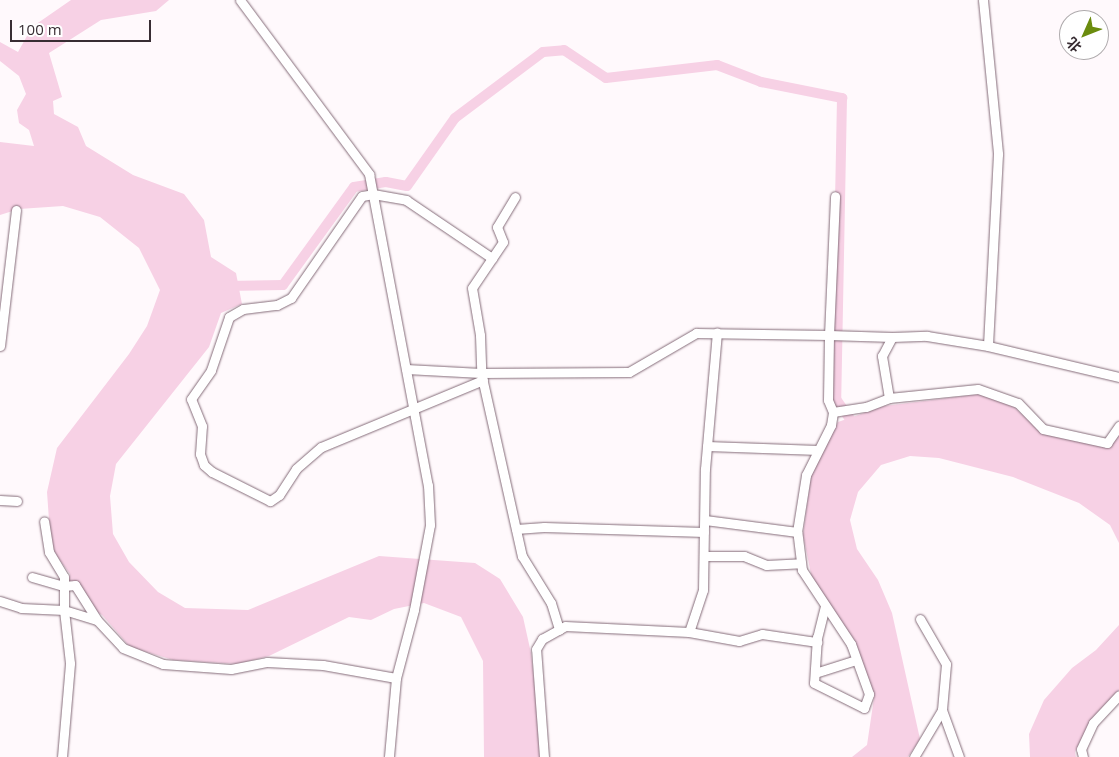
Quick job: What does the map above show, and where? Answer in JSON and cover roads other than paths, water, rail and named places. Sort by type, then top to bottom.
[{"type":"street","points":[[240,0],[370,174],[428,484],[430,525],[414,610],[396,678],[389,757]]},
{"type":"street","points":[[983,0],[998,154],[988,346]]},
{"type":"street","points":[[482,377],[414,410],[321,447],[296,469],[279,495],[270,501],[212,472],[204,465],[200,454],[202,426],[192,399],[211,370],[229,317],[243,310],[277,305],[291,298],[362,196],[373,194],[406,200],[492,258]]},
{"type":"street","points":[[825,606],[817,642],[814,683],[864,708],[869,694],[851,644],[802,570],[797,532],[806,475],[831,425],[833,412],[828,400],[835,196]]},
{"type":"street","points":[[515,197],[497,228],[503,242],[472,288],[480,335],[482,377],[522,556],[551,603],[559,630]]},
{"type":"street","points":[[0,346],[16,210]]},
{"type":"street","points":[[406,369],[482,377],[629,372],[696,333],[829,334],[892,337],[927,336],[988,346],[1119,377]]},
{"type":"street","points":[[689,632],[704,590],[707,446],[717,333]]},
{"type":"street","points":[[889,398],[882,356],[892,337]]},
{"type":"street","points":[[833,412],[866,407],[889,398],[978,389],[1018,403],[1043,429],[1107,443],[1119,426]]},
{"type":"street","points":[[707,446],[818,450]]},
{"type":"street","points":[[0,500],[18,501]]},
{"type":"street","points":[[705,520],[797,532]]},
{"type":"street","points":[[44,521],[49,552],[64,577],[64,610],[70,663],[62,757]]},
{"type":"street","points":[[516,529],[544,526],[704,532]]},
{"type":"street","points":[[704,556],[744,556],[766,564],[801,563]]},
{"type":"street","points":[[32,577],[64,586],[75,585],[97,620],[124,648],[163,664],[231,669],[267,662],[314,665],[396,678]]},
{"type":"street","points":[[0,601],[21,608],[64,610],[97,620]]},
{"type":"street","points":[[920,619],[946,664],[942,710],[958,757]]},
{"type":"street","points":[[544,757],[536,649],[542,639],[565,626],[616,626],[689,632],[739,641],[762,634],[817,642]]},
{"type":"street","points":[[814,673],[856,660]]},
{"type":"street","points":[[1083,757],[1081,749],[1093,723],[1119,695]]},
{"type":"street","points":[[914,757],[942,710]]},
{"type":"waterway","points":[[226,286],[283,285],[354,187],[386,182],[407,186],[455,118],[543,52],[564,50],[606,78],[717,65],[761,82],[842,98],[836,399],[857,429]]}]
